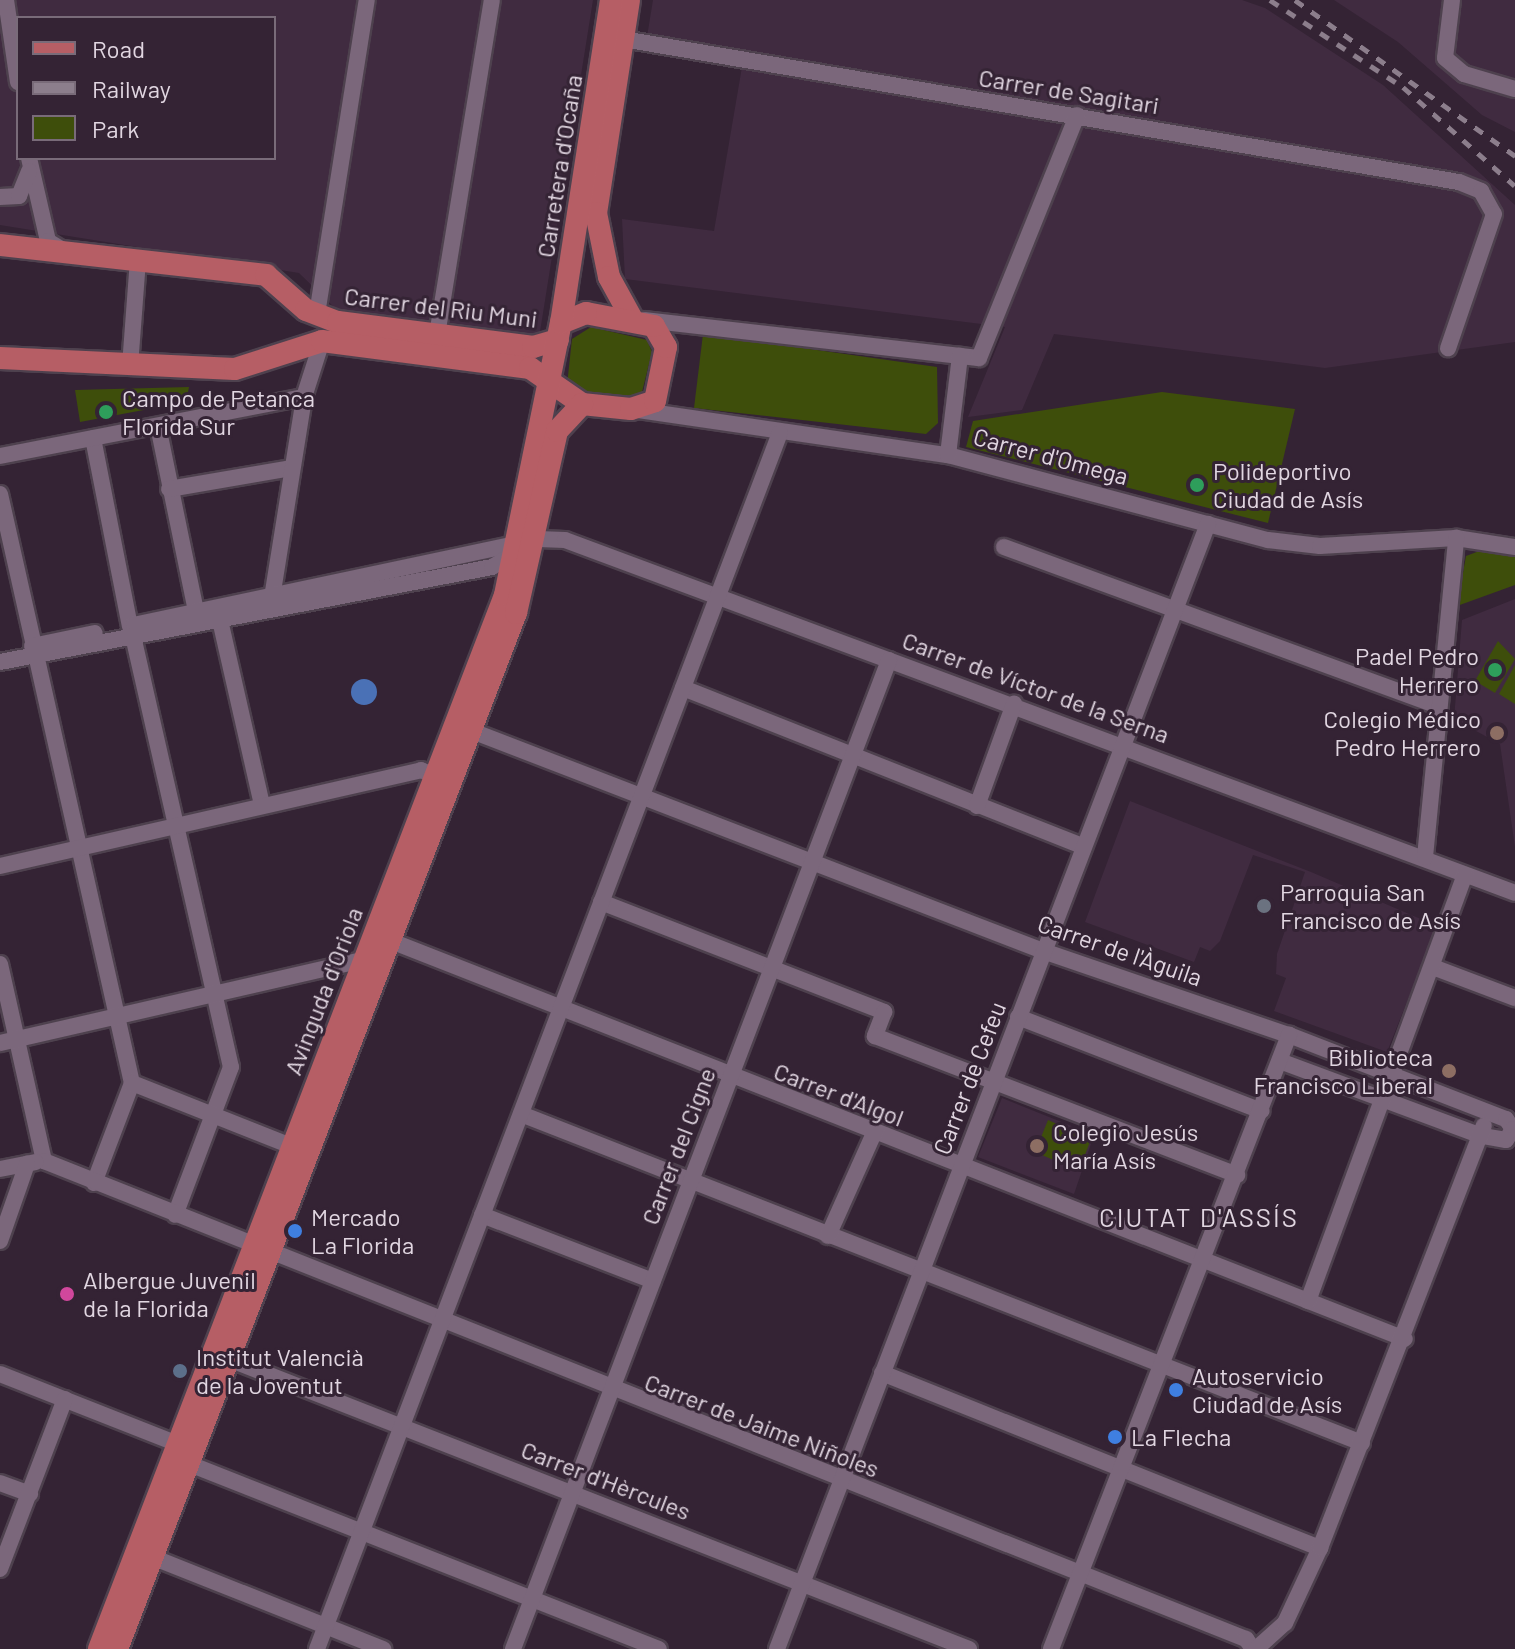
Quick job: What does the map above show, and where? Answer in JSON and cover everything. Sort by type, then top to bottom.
[{"type":"main road","name":"Carretera d'Ocaña","points":[[560,332],[611,0]]},
{"type":"main road","name":"Carretera d'Ocaña","points":[[629,0],[596,213],[609,277],[637,319]]},
{"type":"main road","points":[[0,245],[138,259],[280,281],[317,314],[314,343],[235,369],[0,358]]},
{"type":"main road","points":[[560,332],[586,313],[637,319],[661,334],[665,370],[655,401],[631,409]]},
{"type":"main road","name":"Carrer del Riu Muni","points":[[317,314],[437,335],[533,347],[560,332]]},
{"type":"main road","name":"Avinguda d'Oriola","points":[[117,1649],[226,1358],[291,1146],[435,776],[501,572],[525,544],[560,332]]},
{"type":"main road","name":"Carrer del Riu Muni","points":[[314,343],[530,368],[551,380]]},
{"type":"main road","points":[[551,380],[560,395],[582,404]]},
{"type":"main road","name":"Avinguda d'Oriola","points":[[99,1649],[175,1443],[391,941],[472,731],[557,431],[582,404]]},
{"type":"main road","name":"Carrer d'Omega","points":[[582,404],[631,409]]},
{"type":"street","points":[[6,0],[16,68]]},
{"type":"street","points":[[317,314],[322,266],[367,0]]},
{"type":"street","points":[[437,335],[492,0]]},
{"type":"street","points":[[1452,0],[1445,58],[1464,74],[1515,89]]},
{"type":"street","name":"Carrer de Sagitari","points":[[623,39],[1459,182],[1481,191],[1494,214],[1448,348]]},
{"type":"street","points":[[637,319],[979,358],[1077,115]]},
{"type":"street","points":[[0,197],[19,196],[30,163]]},
{"type":"street","points":[[30,163],[48,241],[63,250]]},
{"type":"street","points":[[130,366],[138,259]]},
{"type":"street","points":[[280,281],[308,291],[322,266]]},
{"type":"street","points":[[271,603],[314,343]]},
{"type":"street","points":[[948,455],[960,356]]},
{"type":"street","points":[[0,456],[304,397]]},
{"type":"street","name":"Carrer d'Omega","points":[[631,409],[948,455],[1208,524],[1320,546],[1456,538],[1515,547]]},
{"type":"street","points":[[158,426],[196,611]]},
{"type":"street","points":[[317,1649],[437,1320],[482,1215],[780,433]]},
{"type":"street","points":[[93,438],[132,631],[231,1067],[175,1215]]},
{"type":"street","points":[[169,489],[292,468]]},
{"type":"street","points":[[0,494],[31,651],[132,1083],[94,1183]]},
{"type":"street","name":"Carrer de Cefeu","points":[[777,1649],[1121,743],[1208,524]]},
{"type":"street","points":[[1425,857],[1456,538]]},
{"type":"street","name":"Carrer de Víctor de la Serna","points":[[525,544],[565,540],[717,599],[1121,743],[1515,893]]},
{"type":"street","points":[[0,662],[31,651],[132,631],[220,620],[271,603],[525,544]]},
{"type":"street","points":[[1004,547],[1439,706]]},
{"type":"street","points":[[132,631],[196,611],[501,572]]},
{"type":"street","points":[[220,620],[262,805]]},
{"type":"street","points":[[0,652],[31,651]]},
{"type":"street","name":"Carrer del Cigne","points":[[513,1649],[889,660]]},
{"type":"street","points":[[683,688],[1083,846]]},
{"type":"street","points":[[977,806],[1014,704]]},
{"type":"street","name":"Carrer de l'Àguila","points":[[472,731],[1043,951],[1289,1035],[1512,1123],[1506,1140],[1479,1135]]},
{"type":"street","points":[[0,866],[421,770],[435,776]]},
{"type":"street","points":[[1308,1301],[1465,875]]},
{"type":"street","points":[[601,902],[884,1012],[875,1036],[994,1078],[1237,1175]]},
{"type":"street","name":"Carrer d'Algol","points":[[391,941],[875,1131],[960,1170],[1204,1260],[1405,1339]]},
{"type":"street","points":[[0,1043],[117,1013],[363,960]]},
{"type":"street","points":[[0,964],[44,1161],[0,1169]]},
{"type":"street","points":[[1433,967],[1515,998]]},
{"type":"street","points":[[1018,1017],[1262,1111]]},
{"type":"street","points":[[1051,1649],[1165,1368],[1204,1260],[1283,1062],[1289,1035]]},
{"type":"street","points":[[1283,1062],[1479,1135]]},
{"type":"street","points":[[132,1083],[291,1146]]},
{"type":"street","points":[[1255,1649],[1285,1623],[1320,1548],[1405,1339],[1479,1135],[1484,1119],[1477,1108]]},
{"type":"street","points":[[521,1114],[1362,1443]]},
{"type":"street","points":[[828,1236],[875,1131]]},
{"type":"street","name":"Carrer de Jaime Niñoles","points":[[44,1161],[611,1390],[1246,1639],[1255,1649]]},
{"type":"street","points":[[0,1241],[27,1164]]},
{"type":"street","points":[[482,1215],[653,1281]]},
{"type":"street","name":"Carrer d'Hèrcules","points":[[226,1358],[802,1581],[969,1649]]},
{"type":"street","points":[[882,1373],[1320,1548]]},
{"type":"street","points":[[0,1374],[175,1443]]},
{"type":"street","points":[[0,1569],[65,1399]]},
{"type":"street","points":[[187,1463],[659,1649]]},
{"type":"street","points":[[0,1483],[30,1494]]},
{"type":"street","points":[[152,1557],[383,1649]]},
{"type":"shaded area","points":[[0,0],[593,0],[539,338],[340,313],[299,273],[0,225]]},
{"type":"shaded area","points":[[653,0],[1242,0],[1265,8],[1383,85],[1515,205],[1515,342],[1325,368],[1054,334],[1022,410],[968,417],[1005,327],[625,279],[622,219],[714,231],[743,61],[646,43]]},
{"type":"shaded area","points":[[1334,0],[1515,0],[1515,132],[1482,115],[1398,42]]},
{"type":"shaded area","name":"Colegio Médico Pedro Herrero","points":[[1515,599],[1515,847],[1500,744],[1454,719],[1462,620]]},
{"type":"shaded area","points":[[1130,801],[1311,872],[1437,926],[1387,1052],[1274,1011],[1286,978],[1276,974],[1277,954],[1305,872],[1253,855],[1220,941],[1210,951],[1200,947],[1194,962],[1085,922]]},
{"type":"shaded area","name":"Colegio Jesús María Asís","points":[[1002,1098],[1094,1135],[1074,1194],[978,1157]]},
{"type":"green space","points":[[591,327],[647,340],[652,352],[641,396],[585,395],[567,385],[572,339]]},
{"type":"green space","points":[[703,334],[937,367],[938,423],[926,434],[694,408]]},
{"type":"green space","name":"Campo de Petanca Florida Sur","points":[[189,387],[186,402],[80,422],[75,390]]},
{"type":"green space","name":"Polideportivo Ciudad de Asís","points":[[1162,392],[1295,409],[1268,523],[966,447],[973,421]]},
{"type":"green space","points":[[1482,550],[1515,557],[1515,585],[1457,606],[1466,556]]},
{"type":"green space","name":"Padel Pedro Herrero","points":[[1498,641],[1515,659],[1495,693],[1475,681]]},
{"type":"green space","points":[[1515,665],[1515,704],[1499,694]]},
{"type":"green space","points":[[1048,1120],[1091,1139],[1079,1171],[1035,1152]]},
{"type":"water","points":[[364,679],[373,683],[377,692],[373,701],[364,705],[355,701],[351,692],[355,683]]},
{"type":"railway","points":[[1270,0],[1403,87],[1515,186]]},
{"type":"railway","points":[[1295,0],[1515,156]]},
{"type":"place","name":"Campo de Petanca Florida Sur","points":[[106,412]]},
{"type":"place","name":"Polideportivo Ciudad de Asís","points":[[1197,485]]},
{"type":"place","name":"Padel Pedro Herrero","points":[[1495,670]]},
{"type":"place","name":"Colegio Médico Pedro Herrero","points":[[1497,733]]},
{"type":"place","name":"Parroquia San Francisco de Asís","points":[[1264,906]]},
{"type":"place","name":"Biblioteca Francisco Liberal","points":[[1449,1071]]},
{"type":"place","name":"Colegio Jesús María Asís","points":[[1037,1146]]},
{"type":"place","name":"Mercado La Florida","points":[[295,1231]]},
{"type":"place","name":"Albergue Juvenil de la Florida","points":[[67,1294]]},
{"type":"place","name":"Institut Valencià de la Joventut","points":[[180,1371]]},
{"type":"place","name":"Autoservicio Ciudad de Asís","points":[[1176,1390]]},
{"type":"place","name":"La Flecha","points":[[1115,1437]]},
{"type":"district","name":"CIUTAT D'ASSÍS","points":[[1199,1217]]}]
